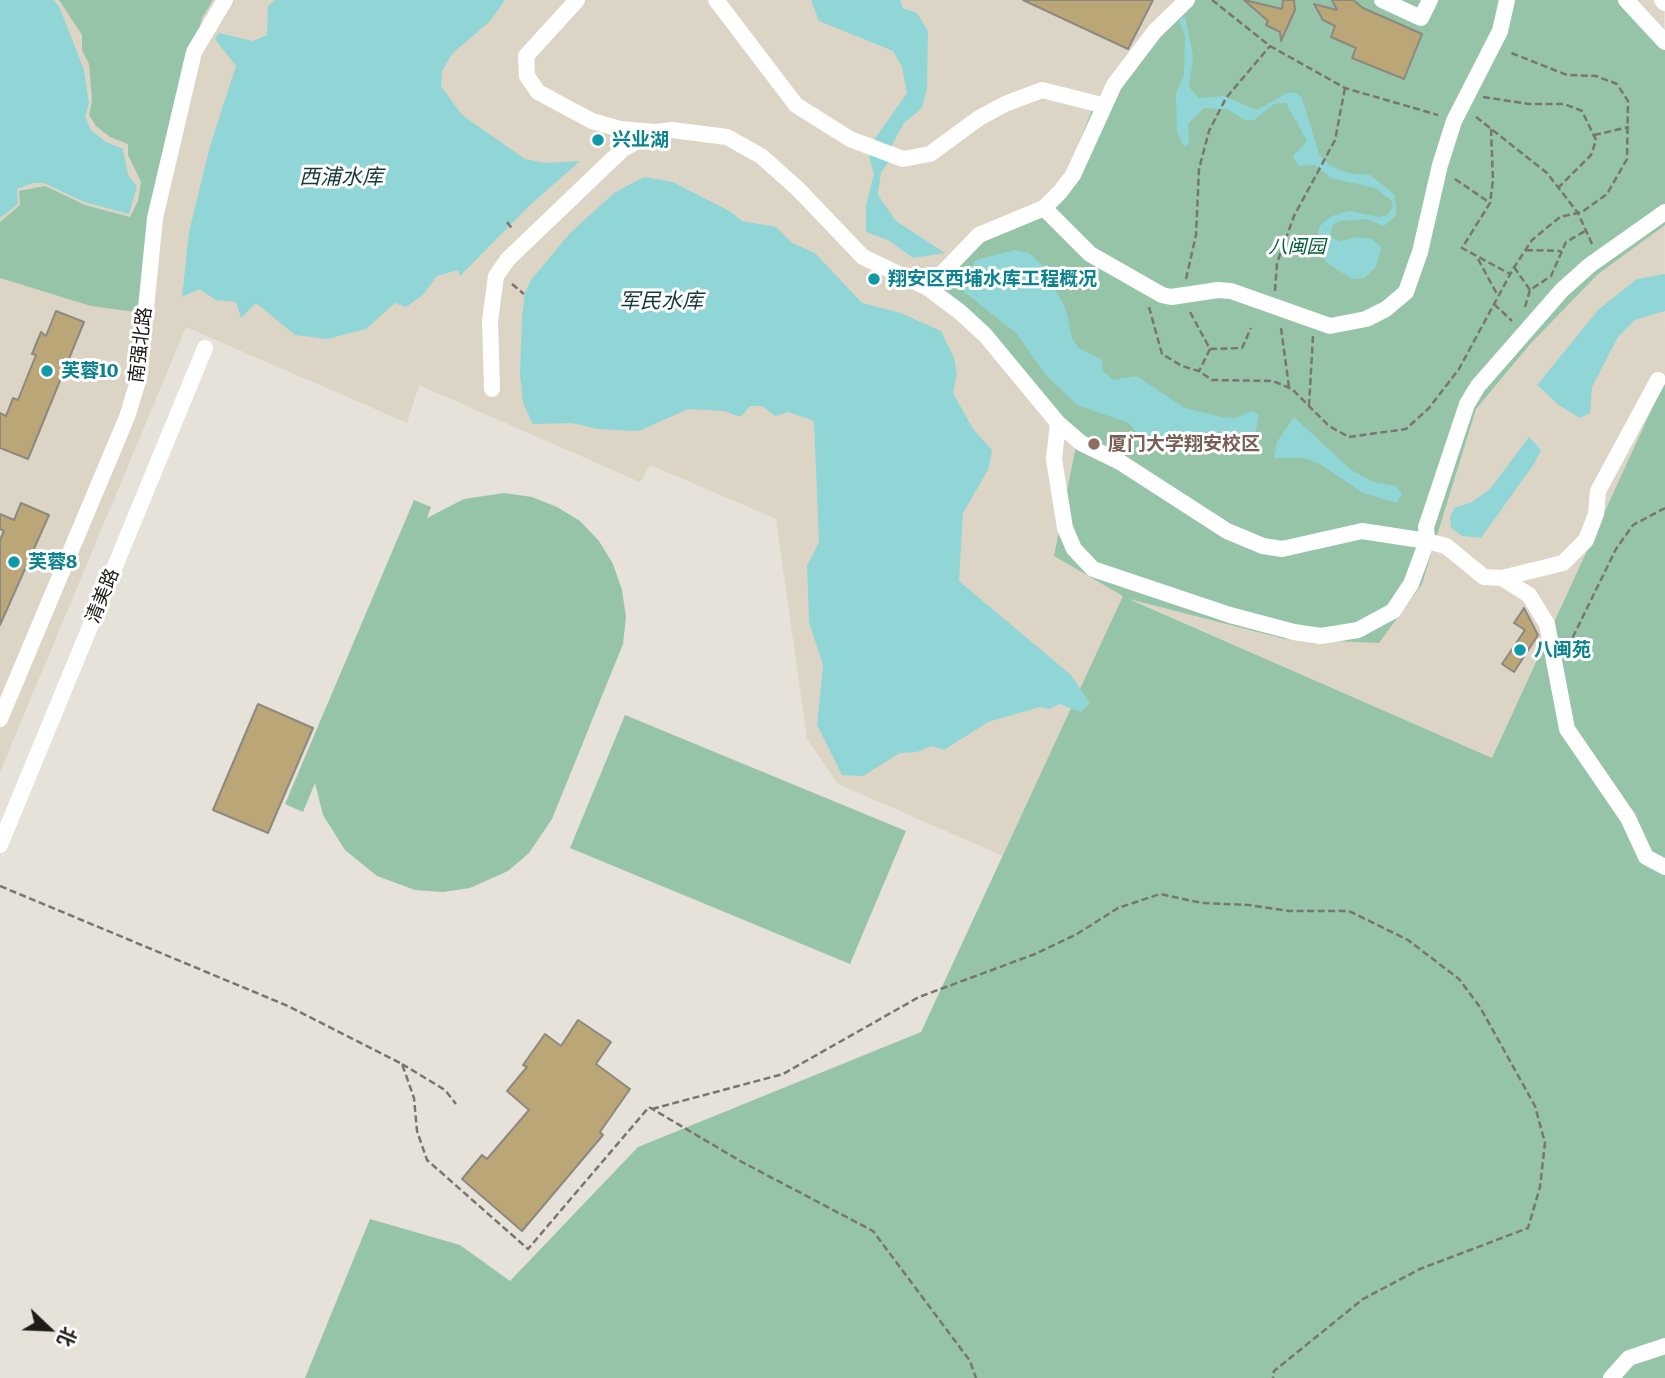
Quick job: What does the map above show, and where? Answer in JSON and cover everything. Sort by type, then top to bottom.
[{"type":"street","name":"南强北路","points":[[0,719],[127,417],[139,378],[155,218],[194,52],[225,0]]},
{"type":"street","points":[[578,0],[526,56],[527,76],[538,92],[592,121],[620,129],[711,133],[742,143],[798,189],[863,257],[895,275],[928,288],[985,335],[1058,423],[1081,443],[1120,462],[1202,517],[1263,546],[1299,547],[1362,531],[1446,546],[1484,577],[1502,578],[1563,563],[1586,540],[1597,514],[1598,491],[1658,380]]},
{"type":"street","points":[[716,0],[796,105],[818,121],[865,145],[903,159],[930,154],[979,118],[1004,104],[1042,90],[1102,105]]},
{"type":"street","points":[[928,288],[979,235],[1044,208],[1073,175],[1102,105],[1134,57],[1187,0]]},
{"type":"street","points":[[1382,0],[1421,18],[1430,0]]},
{"type":"street","points":[[1044,208],[1090,254],[1162,295],[1182,296],[1218,290],[1231,291],[1315,323],[1330,326],[1353,324],[1386,309],[1406,292],[1420,252],[1440,165],[1461,107],[1494,43],[1507,0]]},
{"type":"street","points":[[1626,0],[1665,42]]},
{"type":"street","points":[[492,389],[490,321],[496,276],[508,259],[609,161],[655,132]]},
{"type":"street","points":[[1058,423],[1054,459],[1065,528],[1074,549],[1093,569],[1230,615],[1321,636],[1358,630],[1377,622],[1404,599],[1427,541],[1426,527],[1466,404],[1478,386],[1562,290],[1597,260],[1665,212]]},
{"type":"street","name":"清美路","points":[[0,845],[205,348]]},
{"type":"street","points":[[1502,578],[1529,595],[1546,624],[1567,729],[1628,818],[1646,857],[1665,866]]},
{"type":"street","points":[[1611,1378],[1629,1358],[1665,1346]]},
{"type":"path","points":[[1212,0],[1270,46],[1345,88],[1461,107],[1564,104],[1582,111],[1594,135],[1591,155],[1558,188]]},
{"type":"path","points":[[1148,288],[1150,318],[1162,354],[1182,366],[1199,371],[1212,380],[1273,381],[1289,388],[1329,426],[1349,437],[1375,436],[1406,429],[1429,408],[1459,369],[1510,274],[1532,240],[1560,217],[1578,213],[1607,194],[1627,159],[1628,101],[1617,84],[1596,76],[1567,75],[1521,60],[1494,43]]},
{"type":"path","points":[[1210,349],[1182,296],[1196,235],[1199,169],[1209,131],[1226,98],[1270,46]]},
{"type":"path","points":[[1289,388],[1280,321],[1273,307],[1277,263],[1294,216],[1335,140],[1345,88]]},
{"type":"path","points":[[1461,107],[1547,173],[1578,213],[1597,260]]},
{"type":"path","points":[[1594,135],[1629,127]]},
{"type":"path","points":[[1491,129],[1493,180],[1490,203],[1462,248],[1510,274]]},
{"type":"path","points":[[1440,165],[1466,189],[1490,203]]},
{"type":"path","points":[[1523,333],[1522,315],[1530,290],[1551,276],[1566,242],[1587,230]]},
{"type":"path","points":[[1526,250],[1561,251]]},
{"type":"path","points":[[1477,257],[1498,296]]},
{"type":"path","points":[[1514,267],[1530,290]]},
{"type":"path","points":[[1494,304],[1523,333]]},
{"type":"path","points":[[1309,406],[1315,323]]},
{"type":"path","points":[[1210,349],[1242,348],[1251,328]]},
{"type":"path","points":[[1199,371],[1210,349]]},
{"type":"path","points":[[1568,646],[1616,549],[1633,524],[1665,508]]},
{"type":"path","points":[[0,886],[288,1006],[402,1063],[445,1090],[456,1104]]},
{"type":"path","points":[[402,1063],[414,1098],[417,1131],[426,1160],[528,1249],[649,1107],[652,1109],[783,1074],[919,997],[1035,954],[1077,934],[1118,908],[1160,894],[1202,903],[1289,911],[1349,911],[1408,940],[1459,979],[1480,1007],[1535,1106],[1545,1143],[1540,1187],[1528,1228],[1420,1269],[1363,1299],[1273,1371],[1273,1378]]},
{"type":"path","points":[[652,1109],[743,1162],[873,1231],[970,1361],[976,1378]]},
{"type":"shaded area","name":"厦门大学翔安校区","points":[[0,0],[1664,0],[1665,380],[1492,758],[1124,596],[1003,856],[838,784],[807,739],[776,519],[650,465],[640,482],[419,385],[407,423],[186,327],[0,772]]},
{"type":"green space","points":[[59,0],[213,0],[202,18],[147,256],[143,313],[91,306],[0,278],[0,222],[20,205],[19,191],[45,186],[85,205],[130,217],[138,201],[141,182],[128,155],[128,144],[110,137],[96,126],[89,115],[92,101],[89,64],[82,50],[82,35]]},
{"type":"green space","name":"八闽园","points":[[1187,0],[1624,0],[1665,35],[1665,225],[1598,274],[1531,343],[1476,409],[1422,584],[1379,643],[1285,639],[1129,599],[1492,758],[1665,380],[1665,1378],[305,1378],[370,1219],[460,1245],[510,1281],[638,1147],[921,1032],[1123,596],[1054,556],[1076,446],[965,325],[934,273],[1060,190],[1096,100]]},
{"type":"green space","points":[[504,493],[532,497],[557,507],[580,521],[599,541],[613,564],[622,590],[626,617],[623,644],[552,819],[529,853],[508,871],[470,888],[443,892],[415,890],[377,876],[345,850],[323,815],[315,783],[303,812],[285,804],[414,500],[431,507],[427,518],[464,499]]},
{"type":"green space","points":[[625,715],[906,831],[850,964],[570,848]]},
{"type":"water","points":[[0,0],[53,0],[59,6],[84,70],[89,104],[85,116],[91,130],[106,142],[123,149],[128,175],[137,186],[129,214],[84,202],[44,183],[33,183],[17,189],[18,204],[0,218]]},
{"type":"water","name":"西浦水库","points":[[275,0],[505,0],[490,21],[452,54],[442,71],[441,86],[462,115],[525,159],[546,163],[580,161],[529,206],[460,276],[458,270],[437,276],[423,295],[406,307],[395,303],[366,329],[327,339],[295,335],[256,303],[241,318],[236,302],[216,300],[199,289],[182,297],[189,232],[210,146],[236,66],[215,39],[219,33],[253,41],[267,35],[268,6]]},
{"type":"water","points":[[811,0],[900,0],[903,8],[917,13],[928,31],[927,88],[922,108],[904,123],[892,145],[888,163],[881,172],[878,195],[896,221],[945,253],[913,258],[888,240],[866,232],[866,205],[874,174],[869,157],[872,143],[907,93],[902,67],[893,51],[819,21]]},
{"type":"water","points":[[1185,17],[1193,56],[1189,87],[1199,98],[1224,96],[1257,110],[1287,93],[1296,93],[1302,98],[1319,154],[1329,165],[1347,173],[1370,175],[1395,195],[1396,215],[1384,226],[1366,219],[1339,221],[1333,225],[1330,234],[1333,238],[1340,241],[1357,237],[1372,239],[1381,247],[1376,267],[1364,278],[1352,279],[1327,263],[1320,253],[1320,226],[1332,216],[1349,211],[1379,217],[1388,215],[1393,206],[1391,200],[1375,188],[1331,178],[1315,165],[1298,166],[1293,156],[1307,141],[1286,103],[1274,104],[1254,120],[1245,120],[1227,109],[1204,108],[1188,124],[1189,143],[1185,147],[1182,143],[1177,132],[1176,94],[1184,75],[1185,36],[1179,20]]},
{"type":"water","name":"军民水库","points":[[644,177],[673,182],[731,212],[742,221],[776,227],[792,243],[815,253],[862,303],[901,313],[941,331],[954,358],[957,374],[953,393],[973,429],[992,450],[989,468],[963,513],[959,581],[1071,675],[1090,704],[1081,712],[1059,704],[1050,709],[1040,707],[988,722],[944,750],[932,746],[917,752],[900,753],[863,776],[842,775],[817,725],[823,665],[809,622],[807,566],[819,542],[814,421],[788,412],[775,416],[762,406],[750,406],[742,416],[725,411],[688,409],[639,431],[598,429],[572,423],[533,424],[523,403],[520,374],[525,293],[531,280],[570,233],[614,193]]},
{"type":"water","points":[[1015,250],[1029,253],[1051,273],[1057,293],[1066,309],[1072,339],[1079,348],[1102,360],[1103,371],[1113,380],[1137,376],[1185,408],[1222,417],[1236,418],[1251,411],[1259,414],[1252,451],[1212,441],[1175,454],[1158,450],[1142,440],[1129,423],[1077,405],[1046,375],[1017,334],[963,291],[969,271],[976,260]]},
{"type":"water","points":[[1665,274],[1665,311],[1635,320],[1618,337],[1592,387],[1590,413],[1580,418],[1560,406],[1537,385],[1599,309],[1637,279]]},
{"type":"water","points":[[1294,417],[1351,470],[1374,482],[1396,486],[1402,493],[1397,503],[1363,493],[1320,464],[1304,458],[1274,458],[1277,442]]},
{"type":"water","points":[[1529,437],[1541,450],[1534,464],[1481,538],[1462,536],[1451,528],[1450,517],[1454,508],[1472,502],[1490,489]]},
{"type":"building","points":[[1023,0],[1153,0],[1128,49]]},
{"type":"building","points":[[1244,0],[1282,9],[1283,0],[1294,0],[1295,10],[1281,41],[1280,32],[1266,25],[1268,21]]},
{"type":"building","points":[[1332,0],[1353,0],[1363,8],[1422,34],[1404,79],[1352,58],[1356,48],[1331,37],[1335,26],[1323,20],[1314,4],[1337,10]]},
{"type":"building","name":"芙蓉10","points":[[56,311],[84,322],[28,459],[0,448],[0,413],[6,416],[13,398],[18,400],[36,355],[32,354],[41,332],[46,336]]},
{"type":"building","name":"芙蓉8","points":[[21,503],[49,515],[0,625],[0,540],[4,531],[0,529],[0,514],[14,520]]},
{"type":"building","name":"八闽苑","points":[[1524,608],[1538,635],[1514,672],[1502,664],[1525,630],[1514,623]]},
{"type":"building","points":[[258,704],[313,728],[268,833],[213,810]]},
{"type":"building","points":[[578,1020],[611,1042],[596,1064],[630,1089],[600,1132],[603,1135],[522,1231],[462,1179],[482,1155],[487,1159],[529,1110],[507,1091],[527,1067],[523,1065],[545,1034],[561,1046]]},
{"type":"place","name":"兴业湖","points":[[598,140]]},
{"type":"place","name":"翔安区西埔水库工程概况","points":[[874,279]]},
{"type":"place","name":"芙蓉10","points":[[47,371]]},
{"type":"place","name":"厦门大学翔安校区","points":[[1094,444]]},
{"type":"place","name":"芙蓉8","points":[[14,562]]},
{"type":"place","name":"八闽苑","points":[[1520,650]]}]
